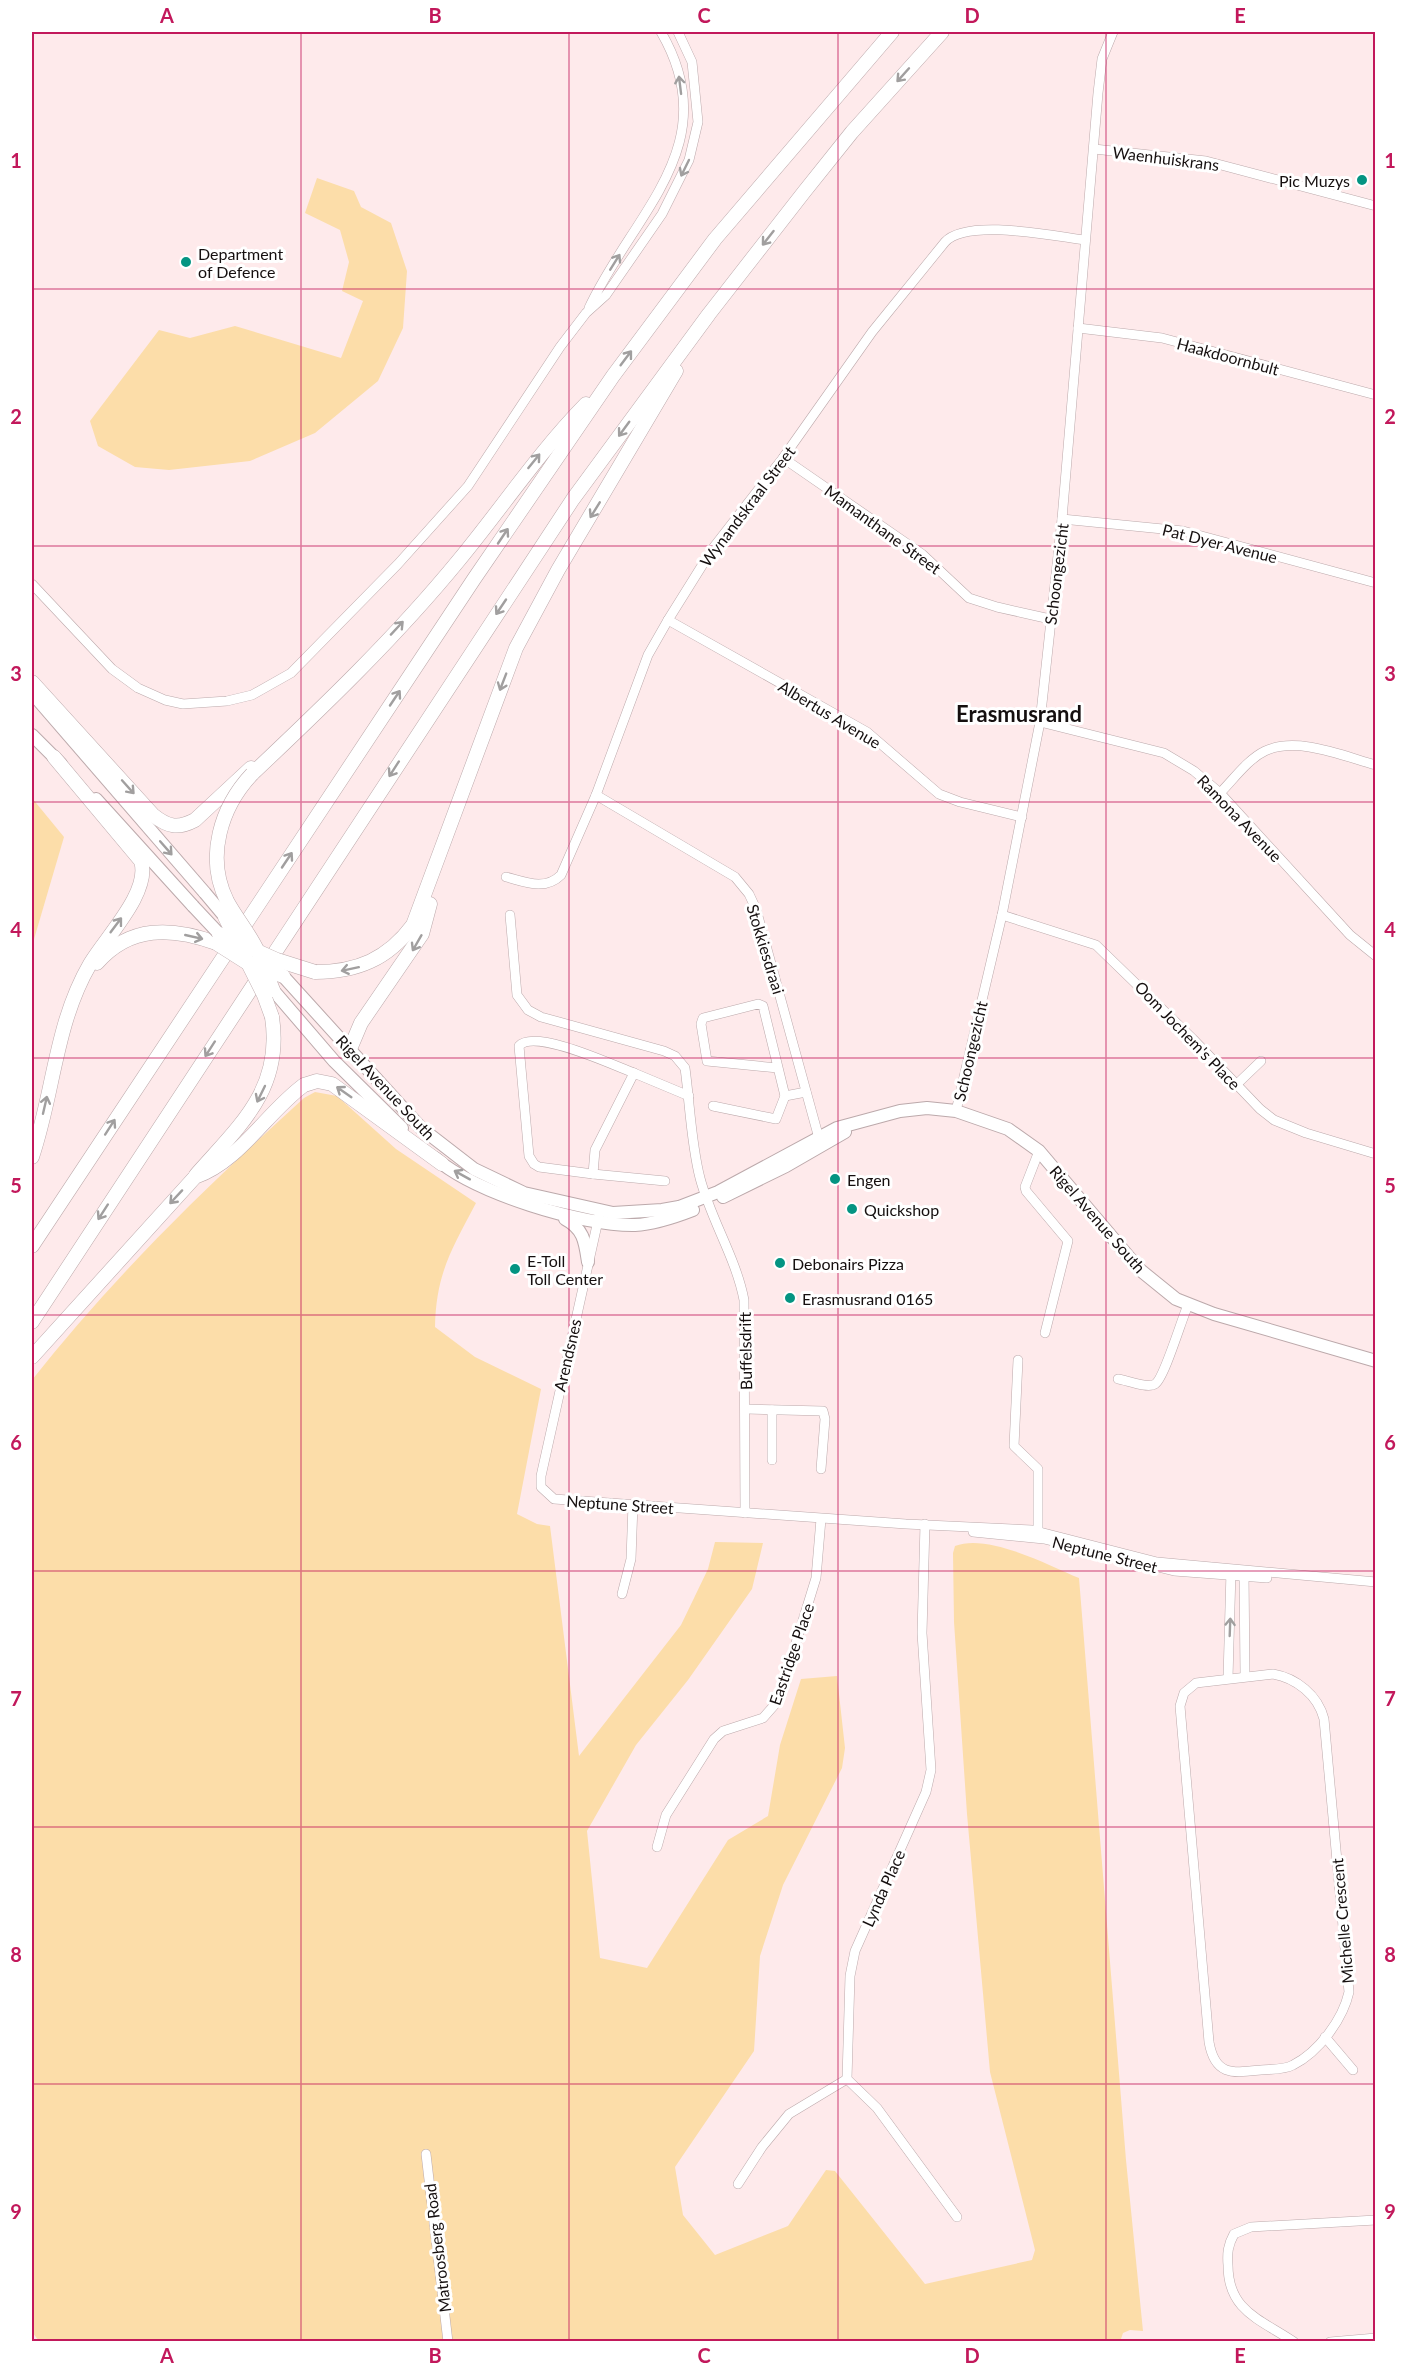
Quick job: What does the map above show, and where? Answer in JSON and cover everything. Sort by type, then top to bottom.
[{"type":"highway","points":[[32,1246],[474,579],[612,376],[715,239],[828,103],[892,32]]},
{"type":"highway","points":[[32,1322],[573,499],[709,314],[852,132],[942,32]]},
{"type":"highway","points":[[57,1053],[73,1009],[98,962],[125,940],[143,934],[166,931],[237,942],[315,972],[357,968],[376,960],[403,940],[413,925],[427,894],[501,687],[532,615],[709,314]]},
{"type":"highway","points":[[273,990],[258,952],[228,903],[218,870],[219,836],[232,798],[252,774],[310,719],[459,560],[554,437],[612,376]]},
{"type":"highway","points":[[32,682],[153,815],[170,825],[184,825],[195,820],[310,719]]},
{"type":"highway","points":[[32,1157],[67,1011],[78,985],[107,936],[133,902],[144,876],[141,861],[54,757]]},
{"type":"highway","points":[[350,1049],[361,1023],[422,934],[465,788]]},
{"type":"highway","points":[[32,1357],[195,1177],[261,1097],[274,1054],[272,1017],[264,995],[225,917]]},
{"type":"highway","points":[[218,938],[246,962],[283,976]]},
{"type":"highway","points":[[195,1177],[211,1171],[296,1091],[317,1081],[332,1084],[344,1090],[442,1164]]},
{"type":"main road","name":"Rigel Avenue South","points":[[32,693],[225,917],[283,976],[421,1128],[474,1169],[524,1193],[599,1216]]},
{"type":"main road","points":[[32,735],[111,814],[193,906],[218,938]]},
{"type":"main road","name":"Rigel Avenue South","points":[[246,962],[381,1110],[442,1164],[474,1182],[515,1199],[644,1224],[665,1220],[820,1141],[837,1128],[856,1125],[900,1111],[927,1108],[956,1110],[1008,1129],[1039,1151],[1139,1269],[1188,1305],[1376,1360]]},
{"type":"main road","points":[[515,1199],[568,1220],[579,1227],[584,1236],[588,1262]]},
{"type":"street","points":[[586,313],[597,291],[664,183],[677,155],[683,121],[681,84],[674,57],[661,32]]},
{"type":"street","points":[[32,584],[112,669],[138,687],[165,700],[183,704],[227,701],[252,695],[291,673],[320,645],[468,486],[560,347],[586,313],[606,295],[662,214],[689,160],[698,122],[696,82],[692,62],[678,32]]},
{"type":"street","name":"Schoongezicht","points":[[956,1110],[1002,915],[1040,722],[1062,519],[1102,59],[1113,32]]},
{"type":"street","name":"Waenhuiskrans","points":[[1094,149],[1206,161],[1376,206]]},
{"type":"street","name":"Wynandskraal Street","points":[[506,877],[542,885],[556,880],[564,870],[596,795],[648,655],[668,620],[714,548],[783,458],[872,332],[953,234],[964,231],[993,230],[1085,240]]},
{"type":"street","name":"Haakdoornbult","points":[[1078,328],[1162,338],[1376,395]]},
{"type":"street","name":"Mamanthane Street","points":[[783,458],[922,554],[969,598],[1050,619]]},
{"type":"street","name":"Pat Dyer Avenue","points":[[1062,519],[1183,531],[1376,583]]},
{"type":"street","name":"Albertus Avenue","points":[[668,620],[867,732],[939,794],[960,802],[1022,817]]},
{"type":"street","name":"Ramona Avenue","points":[[1040,722],[1164,753],[1194,771],[1220,793],[1350,935],[1376,956]]},
{"type":"street","points":[[1220,793],[1263,752],[1276,747],[1304,747],[1376,765]]},
{"type":"street","name":"Stokkiesdraai","points":[[596,795],[735,877],[744,886],[759,919],[820,1141]]},
{"type":"street","name":"Buffelsdrift","points":[[510,915],[517,996],[528,1010],[541,1017],[675,1056],[685,1068],[694,1157],[707,1200],[740,1279],[744,1300],[745,1513]]},
{"type":"street","name":"Oom Jochem's Place","points":[[1002,915],[1096,945],[1260,1109],[1284,1125],[1376,1154]]},
{"type":"street","points":[[713,1106],[776,1119],[785,1096],[763,1006],[758,1004],[703,1018],[700,1024],[707,1061],[778,1068]]},
{"type":"street","points":[[665,1181],[539,1167],[529,1156],[519,1046],[530,1040],[567,1047],[689,1096]]},
{"type":"street","points":[[1237,1084],[1261,1061]]},
{"type":"street","points":[[593,1174],[595,1150],[634,1072]]},
{"type":"street","points":[[785,1096],[807,1092]]},
{"type":"street","points":[[1039,1151],[1025,1187],[1026,1191],[1068,1241],[1045,1333]]},
{"type":"street","name":"Arendsnes","points":[[550,1496],[541,1487],[541,1476],[599,1216]]},
{"type":"street","points":[[1118,1379],[1150,1385],[1157,1382],[1170,1355],[1188,1305]]},
{"type":"street","points":[[1018,1360],[1014,1446],[1038,1469],[1038,1534]]},
{"type":"street","points":[[746,1409],[823,1411],[825,1419],[821,1468]]},
{"type":"street","points":[[772,1410],[772,1460]]},
{"type":"street","name":"Neptune Street","points":[[550,1496],[561,1500],[1038,1534],[1147,1562],[1231,1572],[1376,1582]]},
{"type":"street","points":[[622,1594],[631,1559],[633,1504]]},
{"type":"street","name":"Eastridge Place","points":[[657,1847],[666,1815],[714,1739],[723,1731],[762,1718],[778,1701],[816,1578],[821,1519]]},
{"type":"street","name":"Lynda Place","points":[[848,2079],[849,1982],[855,1951],[926,1792],[931,1770],[922,1633],[925,1526]]},
{"type":"street","points":[[1228,1678],[1231,1572]]},
{"type":"street","points":[[1244,1573],[1245,1675]]},
{"type":"street","name":"Michelle Crescent","points":[[1273,1674],[1290,1679],[1318,1704],[1324,1719],[1349,1992],[1342,2015],[1325,2037],[1299,2061],[1287,2068],[1230,2072],[1219,2066],[1211,2053],[1180,1706],[1184,1693],[1196,1683],[1228,1678],[1273,1674]]},
{"type":"street","points":[[1325,2037],[1353,2070]]},
{"type":"street","points":[[738,2184],[762,2147],[789,2114],[848,2079],[877,2108],[957,2217]]},
{"type":"street","name":"Matroosberg Road","points":[[426,2154],[448,2342]]},
{"type":"street","points":[[1294,2342],[1243,2308],[1233,2298],[1227,2251],[1234,2234],[1251,2227],[1376,2220]]},
{"type":"street","points":[[1330,2342],[1376,2338]]},
{"type":"shaded area","points":[[317,178],[354,191],[361,207],[391,223],[407,271],[403,328],[378,381],[315,433],[250,461],[169,470],[135,467],[98,446],[90,421],[159,330],[190,338],[235,326],[341,358],[363,301],[342,291],[349,262],[340,230],[305,213]]},
{"type":"shaded area","points":[[32,798],[64,837],[32,946]]},
{"type":"shaded area","points":[[315,1092],[337,1096],[396,1149],[476,1203],[453,1248],[442,1276],[438,1291],[435,1327],[475,1357],[541,1389],[517,1514],[537,1524],[550,1526],[579,1756],[681,1625],[708,1569],[715,1542],[763,1543],[752,1589],[688,1680],[636,1745],[587,1831],[600,1958],[647,1968],[728,1840],[768,1816],[780,1745],[801,1679],[837,1676],[845,1748],[842,1768],[783,1885],[760,1956],[754,2051],[675,2167],[683,2215],[715,2255],[788,2226],[826,2170],[835,2171],[925,2284],[1032,2260],[1035,2250],[990,2072],[967,1814],[954,1622],[953,1553],[955,1546],[969,1543],[1001,1547],[1079,1578],[1126,2160],[1143,2331],[1130,2330],[1123,2333],[1120,2342],[39,2341],[32,2332],[32,1380],[95,1305],[162,1233],[268,1131],[304,1098]]},
{"type":"place","name":"Pic Muzys","points":[[1362,180]]},
{"type":"place","name":"Department of Defence","points":[[186,262]]},
{"type":"place","name":"Engen","points":[[835,1179]]},
{"type":"place","name":"Quickshop","points":[[852,1209]]},
{"type":"place","name":"Debonairs Pizza","points":[[780,1263]]},
{"type":"place","name":"E-Toll Toll Center","points":[[515,1269]]},
{"type":"place","name":"Erasmusrand 0165","points":[[790,1298]]},
{"type":"district","name":"Erasmusrand","points":[[1019,713]]}]
